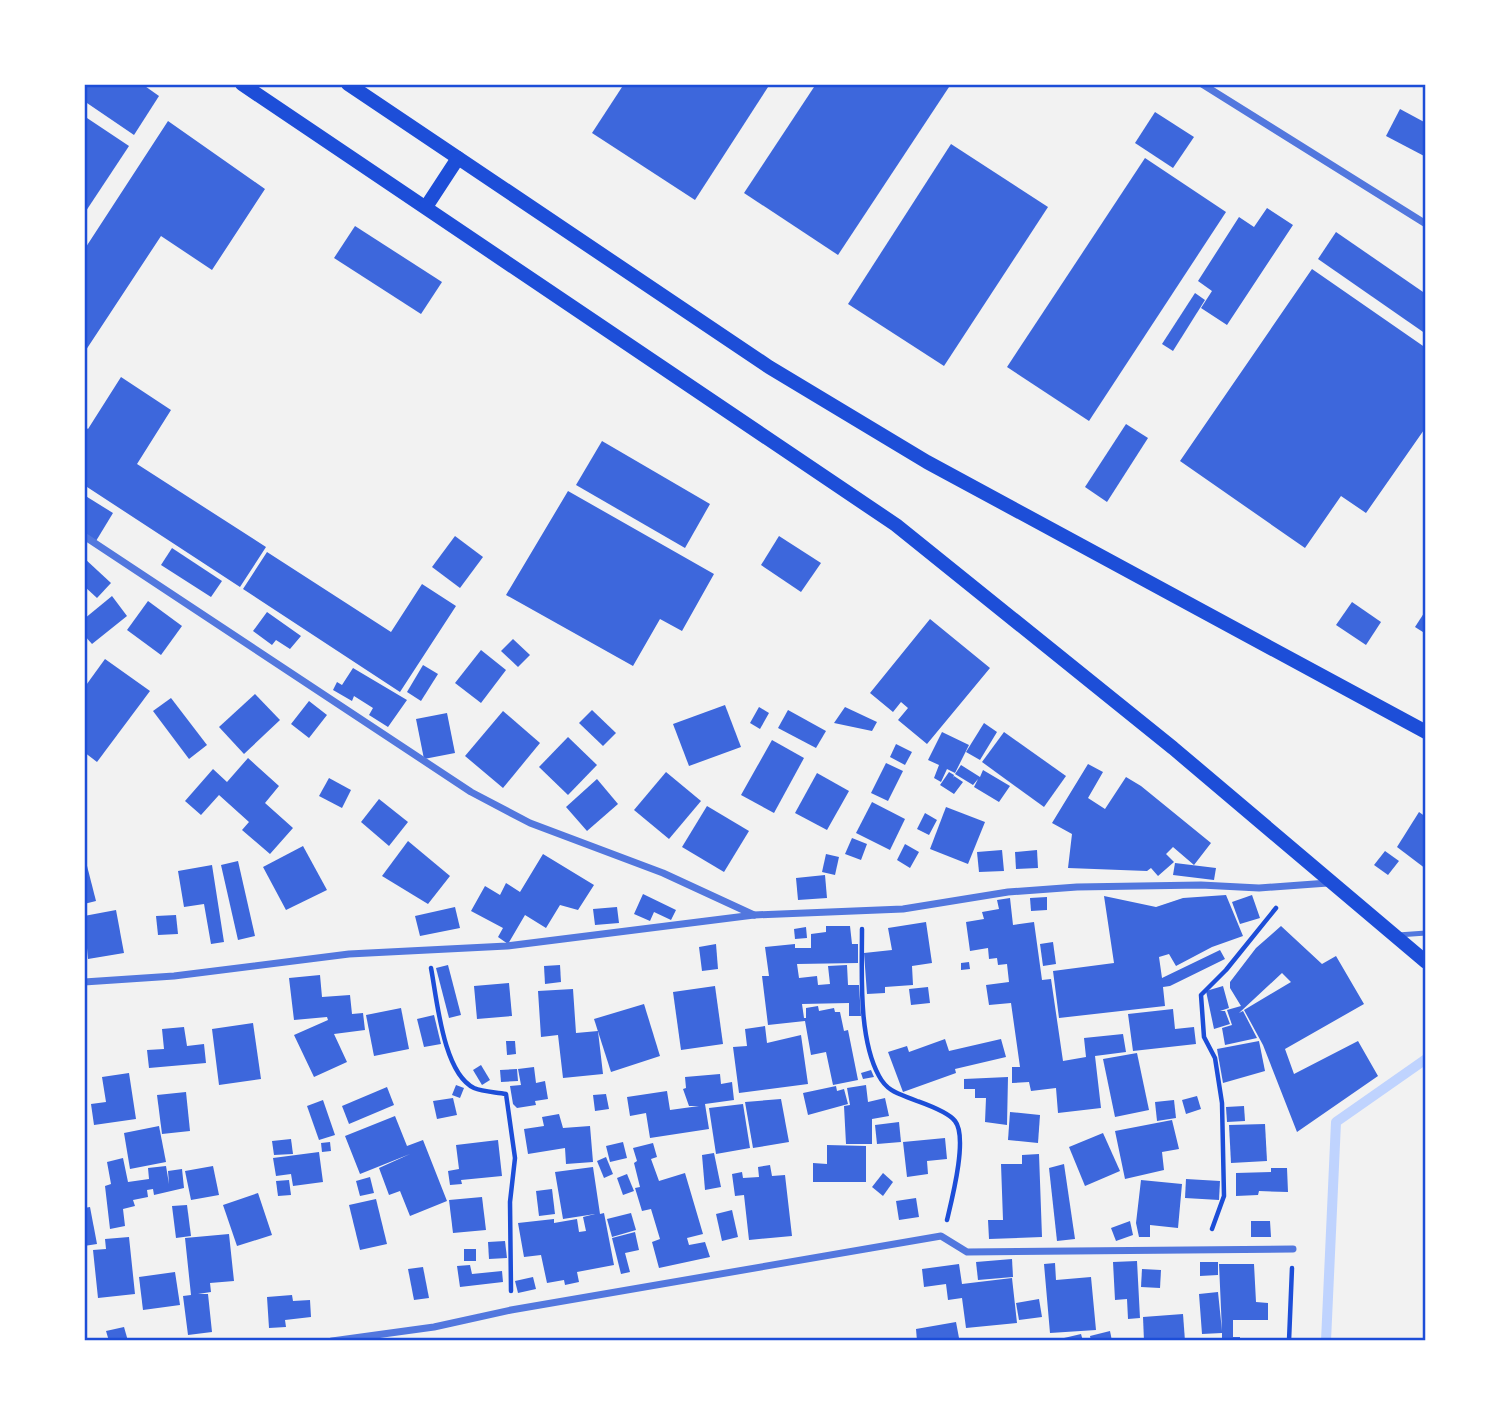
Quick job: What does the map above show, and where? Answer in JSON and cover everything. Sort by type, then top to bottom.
[{"type":"main road","points":[[242,84],[896,525],[1060,655],[1426,962]]},
{"type":"main road","points":[[348,84],[769,367],[927,462],[1426,732]]},
{"type":"main road","points":[[426,207],[458,158]]},
{"type":"street","points":[[1202,84],[1426,224]]},
{"type":"street","points":[[84,536],[471,792],[530,823],[663,873],[754,915]]},
{"type":"street","points":[[84,982],[174,976],[349,954],[507,946],[754,915],[903,909],[1009,892],[1077,887],[1201,885],[1259,888],[1333,883]]},
{"type":"street","points":[[332,1341],[434,1327],[511,1310],[941,1236],[967,1252],[1293,1249]]},
{"type":"lane","points":[[1394,935],[1426,933]]},
{"type":"path","points":[[1208,1250],[1224,1195],[1222,1102],[1215,1058],[1204,1037],[1201,995],[1226,970],[1294,885]]},
{"type":"path","points":[[862,911],[867,1039],[879,1078],[892,1093],[917,1101],[955,1120],[960,1133],[954,1190],[941,1236]]},
{"type":"path","points":[[428,951],[443,1030],[461,1079],[475,1088],[506,1094],[515,1158],[510,1202],[511,1310]]},
{"type":"path","points":[[1289,1341],[1293,1249]]},
{"type":"building","points":[[84,84],[142,84],[159,96],[134,135],[84,101]]},
{"type":"building","points":[[624,84],[770,84],[695,200],[592,133]]},
{"type":"building","points":[[816,84],[951,84],[838,255],[744,193]]},
{"type":"building","points":[[1400,109],[1426,123],[1426,157],[1386,136]]},
{"type":"building","points":[[1155,112],[1194,137],[1173,168],[1135,143]]},
{"type":"building","points":[[84,116],[129,146],[84,214]]},
{"type":"building","points":[[168,121],[265,189],[212,270],[161,236],[84,353],[84,250]]},
{"type":"building","points":[[951,144],[1048,207],[944,366],[848,304]]},
{"type":"building","points":[[1145,158],[1226,212],[1089,421],[1007,367]]},
{"type":"building","points":[[1267,208],[1293,225],[1227,325],[1201,308],[1212,291],[1198,281],[1239,217],[1254,227]]},
{"type":"building","points":[[355,226],[442,282],[421,314],[334,258]]},
{"type":"building","points":[[1336,232],[1426,294],[1426,334],[1318,259]]},
{"type":"building","points":[[1312,269],[1426,348],[1426,427],[1366,513],[1341,496],[1305,548],[1180,461]]},
{"type":"building","points":[[1195,293],[1205,300],[1173,351],[1162,344]]},
{"type":"building","points":[[121,377],[171,410],[137,464],[266,547],[240,587],[84,485],[84,426],[88,429]]},
{"type":"building","points":[[1126,424],[1148,438],[1107,502],[1085,487]]},
{"type":"building","points":[[602,441],[710,504],[685,548],[576,485]]},
{"type":"building","points":[[568,491],[714,574],[682,631],[660,619],[633,666],[506,595]]},
{"type":"building","points":[[84,495],[113,513],[96,541],[84,534]]},
{"type":"building","points":[[455,536],[483,557],[460,588],[432,567]]},
{"type":"building","points":[[779,536],[821,563],[801,592],[761,565]]},
{"type":"building","points":[[172,548],[222,581],[211,597],[161,565]]},
{"type":"building","points":[[267,552],[391,632],[422,584],[456,606],[400,692],[243,589]]},
{"type":"building","points":[[84,558],[111,583],[97,598],[84,586]]},
{"type":"building","points":[[112,596],[127,616],[92,644],[84,635],[84,619]]},
{"type":"building","points":[[148,601],[182,626],[161,655],[127,630]]},
{"type":"building","points":[[1352,602],[1381,622],[1366,645],[1336,625]]},
{"type":"building","points":[[1426,610],[1426,634],[1415,627]]},
{"type":"building","points":[[267,612],[301,636],[290,649],[276,640],[272,645],[253,631]]},
{"type":"building","points":[[930,619],[990,668],[927,744],[898,720],[908,708],[901,702],[893,712],[870,693]]},
{"type":"building","points":[[513,639],[530,655],[518,667],[501,651]]},
{"type":"building","points":[[481,650],[506,670],[481,703],[455,683]]},
{"type":"building","points":[[105,659],[150,691],[97,762],[84,752],[84,688]]},
{"type":"building","points":[[423,665],[438,674],[421,701],[407,692]]},
{"type":"building","points":[[353,668],[407,700],[388,727],[369,715],[373,708],[354,696],[352,701],[333,690],[337,682],[342,685]]},
{"type":"building","points":[[255,694],[280,720],[244,754],[219,727]]},
{"type":"building","points":[[171,698],[207,745],[189,759],[153,711]]},
{"type":"building","points":[[309,701],[327,715],[309,738],[291,724]]},
{"type":"building","points":[[725,705],[741,747],[689,766],[673,724]]},
{"type":"building","points":[[759,707],[769,713],[760,729],[750,723]]},
{"type":"building","points":[[845,707],[877,722],[872,731],[834,723]]},
{"type":"building","points":[[592,710],[616,733],[603,746],[579,723]]},
{"type":"building","points":[[788,710],[826,731],[816,748],[778,728]]},
{"type":"building","points":[[503,711],[540,743],[503,788],[465,756]]},
{"type":"building","points":[[447,713],[455,753],[424,759],[416,719]]},
{"type":"building","points":[[984,723],[997,732],[980,760],[966,752]]},
{"type":"building","points":[[942,732],[969,745],[955,773],[947,769],[941,782],[934,778],[939,765],[928,760]]},
{"type":"building","points":[[1004,732],[1066,776],[1044,807],[982,762]]},
{"type":"building","points":[[568,737],[597,765],[568,795],[539,767]]},
{"type":"building","points":[[772,740],[804,758],[774,813],[741,795]]},
{"type":"building","points":[[896,744],[912,752],[905,765],[890,757]]},
{"type":"building","points":[[248,758],[279,786],[265,803],[293,828],[270,854],[242,830],[249,822],[219,795],[201,815],[185,801],[213,769],[227,782]]},
{"type":"building","points":[[886,763],[903,771],[888,801],[871,793]]},
{"type":"building","points":[[1088,764],[1103,772],[1088,798],[1105,809],[1126,777],[1211,843],[1194,865],[1173,847],[1166,854],[1174,862],[1158,876],[1151,868],[1147,871],[1068,868],[1072,834],[1052,823]]},
{"type":"building","points":[[961,765],[980,777],[983,770],[1010,786],[999,802],[974,787],[978,779],[973,785],[955,774]]},
{"type":"building","points":[[666,772],[701,801],[669,839],[634,810]]},
{"type":"building","points":[[949,772],[954,775],[953,778],[954,776],[963,782],[954,794],[940,785]]},
{"type":"building","points":[[817,773],[849,791],[827,830],[795,813]]},
{"type":"building","points":[[329,778],[351,790],[342,808],[319,796]]},
{"type":"building","points":[[597,779],[618,804],[587,831],[566,807]]},
{"type":"building","points":[[379,799],[408,822],[389,846],[361,822]]},
{"type":"building","points":[[872,802],[905,819],[890,850],[856,833]]},
{"type":"building","points":[[707,806],[749,831],[724,872],[682,847]]},
{"type":"building","points":[[946,807],[985,822],[968,864],[930,849]]},
{"type":"building","points":[[1419,812],[1426,817],[1426,869],[1397,847]]},
{"type":"building","points":[[925,813],[937,820],[929,835],[917,829]]},
{"type":"building","points":[[852,838],[867,844],[861,860],[845,854]]},
{"type":"building","points":[[408,841],[450,876],[428,904],[382,876]]},
{"type":"building","points":[[905,844],[919,852],[910,868],[897,860]]},
{"type":"building","points":[[303,846],[327,890],[286,910],[263,867]]},
{"type":"building","points":[[1002,850],[1004,871],[979,872],[977,852]]},
{"type":"building","points":[[1037,850],[1038,868],[1016,869],[1015,852]]},
{"type":"building","points":[[1385,851],[1399,861],[1388,875],[1374,865]]},
{"type":"building","points":[[84,854],[96,901],[84,904]]},
{"type":"building","points":[[543,854],[594,885],[578,910],[560,905],[546,928],[525,915],[508,944],[498,937],[503,928],[471,911],[485,886],[500,895],[506,883],[520,892]]},
{"type":"building","points":[[826,854],[839,857],[835,875],[822,872]]},
{"type":"building","points":[[238,861],[255,936],[238,940],[221,865]]},
{"type":"building","points":[[1175,863],[1216,868],[1214,880],[1173,875]]},
{"type":"building","points":[[212,865],[224,942],[211,944],[204,904],[184,907],[178,871]]},
{"type":"building","points":[[825,875],[827,898],[798,900],[796,878]]},
{"type":"building","points":[[643,894],[676,910],[671,920],[654,912],[650,921],[634,914]]},
{"type":"building","points":[[1226,895],[1243,936],[1212,947],[1176,966],[1169,954],[1159,957],[1162,978],[1220,950],[1225,959],[1163,987],[1165,1006],[1059,1018],[1053,971],[1114,963],[1104,896],[1156,907],[1183,898]]},
{"type":"building","points":[[1252,895],[1260,918],[1240,924],[1232,902]]},
{"type":"building","points":[[1047,897],[1047,910],[1031,911],[1030,898]]},
{"type":"building","points":[[1010,898],[1013,925],[1034,922],[1042,980],[1051,979],[1063,1061],[1086,1057],[1084,1038],[1123,1034],[1126,1052],[1095,1056],[1101,1108],[1058,1113],[1056,1088],[1031,1091],[1029,1082],[1012,1083],[1012,1067],[1020,1067],[1011,1003],[989,1005],[986,985],[1009,982],[1007,964],[998,965],[997,958],[989,959],[988,948],[970,951],[966,922],[984,919],[982,912],[999,909],[997,900]]},
{"type":"building","points":[[455,907],[460,928],[420,936],[415,916]]},
{"type":"building","points":[[617,907],[619,923],[595,925],[593,909]]},
{"type":"building","points":[[116,910],[124,953],[88,959],[84,916]]},
{"type":"building","points":[[176,915],[178,934],[158,935],[156,916]]},
{"type":"building","points":[[926,922],[932,963],[912,966],[913,985],[885,987],[885,993],[867,994],[864,953],[892,950],[888,928]]},
{"type":"building","points":[[826,926],[850,926],[852,944],[858,944],[858,963],[797,964],[799,978],[817,976],[818,985],[830,984],[828,966],[847,965],[848,985],[859,985],[861,1016],[849,1016],[849,1003],[802,1004],[804,1018],[806,1008],[818,1006],[819,1011],[834,1008],[835,1012],[840,1012],[844,1031],[848,1030],[858,1080],[833,1085],[826,1052],[811,1055],[805,1021],[768,1025],[762,976],[769,976],[765,947],[795,944],[795,948],[811,948],[811,934],[826,932]]},
{"type":"building","points":[[1281,926],[1322,964],[1336,956],[1364,1004],[1285,1049],[1294,1074],[1358,1041],[1378,1076],[1297,1132],[1263,1045],[1244,1010],[1291,982],[1282,973],[1239,1013],[1243,1011],[1257,1038],[1225,1045],[1222,1028],[1232,1025],[1227,1010],[1241,1006],[1230,988],[1230,982],[1256,948]]},
{"type":"building","points":[[806,927],[807,938],[795,939],[794,929]]},
{"type":"building","points":[[1053,942],[1056,964],[1043,966],[1040,944]]},
{"type":"building","points":[[716,944],[718,969],[702,971],[699,947]]},
{"type":"building","points":[[969,962],[970,969],[961,970],[961,963]]},
{"type":"building","points":[[448,965],[461,1015],[449,1018],[436,968]]},
{"type":"building","points":[[560,965],[561,982],[545,984],[544,966]]},
{"type":"building","points":[[320,975],[322,997],[350,995],[352,1014],[363,1013],[365,1030],[334,1034],[347,1062],[314,1077],[294,1035],[328,1020],[327,1017],[294,1020],[289,978]]},
{"type":"building","points":[[509,983],[512,1016],[477,1019],[474,986]]},
{"type":"building","points":[[715,986],[723,1044],[681,1050],[673,992]]},
{"type":"building","points":[[1223,986],[1229,1008],[1220,1011],[1225,1011],[1230,1024],[1214,1029],[1206,991]]},
{"type":"building","points":[[928,987],[930,1003],[911,1005],[909,989]]},
{"type":"building","points":[[573,989],[576,1033],[598,1031],[603,1074],[563,1078],[558,1035],[541,1037],[538,991]]},
{"type":"building","points":[[644,1004],[660,1056],[611,1072],[594,1019]]},
{"type":"building","points":[[401,1008],[409,1049],[374,1056],[366,1015]]},
{"type":"building","points":[[1173,1009],[1175,1029],[1194,1027],[1196,1044],[1133,1051],[1128,1014]]},
{"type":"building","points":[[434,1015],[441,1044],[424,1047],[417,1019]]},
{"type":"building","points":[[253,1023],[261,1079],[219,1085],[212,1029]]},
{"type":"building","points":[[765,1026],[767,1043],[801,1035],[808,1084],[739,1093],[733,1047],[747,1046],[745,1029]]},
{"type":"building","points":[[184,1027],[187,1046],[204,1044],[206,1063],[149,1068],[147,1050],[164,1049],[162,1029]]},
{"type":"building","points":[[945,1039],[949,1051],[1001,1039],[1006,1057],[955,1069],[956,1073],[903,1092],[888,1052],[907,1046],[909,1052]]},
{"type":"building","points":[[506,1041],[515,1041],[516,1054],[507,1055]]},
{"type":"building","points":[[1259,1041],[1265,1071],[1223,1083],[1217,1049]]},
{"type":"building","points":[[1137,1053],[1149,1110],[1115,1117],[1103,1059]]},
{"type":"building","points":[[481,1065],[490,1080],[482,1085],[473,1070]]},
{"type":"building","points":[[534,1067],[536,1083],[545,1081],[548,1099],[535,1101],[536,1105],[517,1108],[513,1104],[510,1086],[521,1085],[518,1069]]},
{"type":"building","points":[[517,1069],[518,1081],[501,1082],[500,1070]]},
{"type":"building","points":[[871,1070],[874,1077],[863,1079],[861,1073]]},
{"type":"building","points":[[129,1073],[136,1119],[94,1125],[91,1104],[106,1102],[102,1077]]},
{"type":"building","points":[[720,1074],[721,1084],[732,1082],[734,1100],[705,1104],[709,1129],[650,1138],[646,1113],[630,1116],[627,1097],[667,1091],[670,1110],[699,1106],[689,1106],[683,1089],[686,1088],[685,1077]]},
{"type":"building","points":[[1008,1077],[1007,1125],[985,1122],[986,1098],[975,1098],[975,1089],[964,1089],[964,1079]]},
{"type":"building","points":[[456,1085],[464,1088],[460,1098],[452,1095]]},
{"type":"building","points":[[866,1085],[868,1102],[885,1098],[889,1116],[872,1119],[872,1144],[846,1144],[844,1106],[850,1105],[847,1088]]},
{"type":"building","points":[[836,1086],[837,1091],[844,1089],[848,1104],[808,1115],[803,1093]]},
{"type":"building","points":[[387,1087],[394,1105],[349,1124],[342,1106]]},
{"type":"building","points":[[186,1092],[190,1131],[162,1134],[157,1095]]},
{"type":"building","points":[[606,1094],[609,1109],[595,1111],[593,1095]]},
{"type":"building","points":[[1197,1096],[1201,1109],[1186,1114],[1182,1100]]},
{"type":"building","points":[[453,1098],[457,1115],[437,1119],[433,1101]]},
{"type":"building","points":[[781,1099],[789,1142],[753,1148],[745,1102]]},
{"type":"building","points":[[323,1100],[335,1135],[319,1140],[307,1106]]},
{"type":"building","points":[[1174,1100],[1176,1118],[1157,1121],[1155,1102]]},
{"type":"building","points":[[743,1104],[750,1148],[716,1154],[709,1108]]},
{"type":"building","points":[[1244,1106],[1245,1121],[1227,1122],[1226,1107]]},
{"type":"building","points":[[1010,1112],[1040,1115],[1038,1143],[1008,1140]]},
{"type":"building","points":[[559,1114],[563,1128],[590,1126],[593,1162],[566,1164],[565,1148],[528,1154],[524,1129],[544,1126],[542,1117]]},
{"type":"building","points":[[395,1116],[407,1146],[423,1140],[447,1201],[410,1216],[400,1191],[389,1195],[379,1168],[410,1154],[360,1174],[345,1136]]},
{"type":"building","points":[[1172,1120],[1179,1149],[1162,1152],[1164,1170],[1125,1179],[1115,1131]]},
{"type":"building","points":[[899,1122],[901,1142],[877,1144],[875,1125]]},
{"type":"building","points":[[1265,1124],[1267,1161],[1231,1163],[1229,1125]]},
{"type":"building","points":[[159,1126],[166,1162],[130,1169],[124,1133]]},
{"type":"building","points":[[1103,1133],[1120,1171],[1085,1186],[1069,1147]]},
{"type":"building","points":[[945,1138],[947,1159],[927,1161],[928,1174],[907,1177],[903,1142]]},
{"type":"building","points":[[291,1139],[293,1154],[274,1155],[272,1141]]},
{"type":"building","points":[[498,1140],[502,1176],[461,1180],[462,1184],[450,1185],[448,1171],[459,1169],[456,1145]]},
{"type":"building","points":[[330,1142],[331,1151],[322,1152],[321,1143]]},
{"type":"building","points":[[623,1142],[627,1158],[610,1162],[606,1146]]},
{"type":"building","points":[[653,1143],[657,1157],[651,1159],[659,1181],[685,1173],[703,1234],[687,1238],[689,1245],[705,1242],[710,1257],[659,1268],[652,1242],[660,1239],[651,1209],[642,1211],[635,1188],[640,1187],[633,1148]]},
{"type":"building","points":[[827,1145],[866,1146],[866,1182],[813,1182],[813,1163],[827,1164]]},
{"type":"building","points":[[319,1152],[323,1182],[293,1186],[291,1174],[276,1176],[273,1158]]},
{"type":"building","points":[[714,1153],[721,1187],[705,1190],[702,1155]]},
{"type":"building","points":[[1039,1154],[1042,1237],[989,1239],[988,1220],[1003,1220],[1001,1164],[1022,1164],[1022,1155]]},
{"type":"building","points":[[606,1157],[613,1174],[604,1178],[597,1161]]},
{"type":"building","points":[[123,1158],[128,1182],[149,1179],[148,1168],[166,1166],[169,1184],[168,1171],[182,1169],[184,1188],[154,1195],[153,1189],[147,1190],[148,1197],[133,1200],[135,1206],[123,1209],[125,1226],[110,1229],[105,1186],[111,1184],[107,1162]]},
{"type":"building","points":[[1064,1164],[1075,1239],[1057,1241],[1049,1168]]},
{"type":"building","points":[[770,1165],[772,1176],[785,1175],[792,1236],[749,1240],[744,1195],[735,1196],[732,1174],[742,1172],[743,1178],[759,1177],[758,1167]]},
{"type":"building","points":[[213,1166],[219,1195],[191,1200],[185,1171]]},
{"type":"building","points":[[593,1167],[600,1214],[604,1213],[614,1265],[577,1272],[579,1282],[565,1285],[564,1280],[547,1283],[541,1255],[524,1257],[518,1223],[554,1219],[554,1223],[577,1219],[579,1232],[586,1231],[583,1217],[595,1214],[563,1219],[555,1172]]},
{"type":"building","points":[[1271,1168],[1287,1168],[1288,1192],[1259,1191],[1258,1195],[1236,1196],[1236,1173],[1271,1172]]},
{"type":"building","points":[[883,1173],[893,1182],[883,1196],[872,1187]]},
{"type":"building","points":[[627,1174],[634,1191],[623,1195],[617,1178]]},
{"type":"building","points":[[370,1177],[374,1193],[360,1196],[356,1181]]},
{"type":"building","points":[[1186,1179],[1220,1181],[1219,1200],[1185,1198]]},
{"type":"building","points":[[289,1180],[291,1195],[278,1196],[276,1181]]},
{"type":"building","points":[[1141,1180],[1182,1184],[1178,1228],[1150,1225],[1150,1237],[1139,1237],[1136,1223]]},
{"type":"building","points":[[552,1189],[555,1214],[539,1216],[536,1191]]},
{"type":"building","points":[[258,1193],[272,1235],[237,1246],[223,1205]]},
{"type":"building","points":[[482,1197],[486,1230],[453,1233],[449,1200]]},
{"type":"building","points":[[916,1198],[919,1217],[899,1220],[896,1201]]},
{"type":"building","points":[[376,1199],[387,1244],[360,1250],[349,1205]]},
{"type":"building","points":[[187,1205],[191,1236],[176,1238],[172,1206]]},
{"type":"building","points":[[90,1207],[97,1244],[84,1246],[84,1208]]},
{"type":"building","points":[[732,1210],[738,1237],[722,1241],[716,1214]]},
{"type":"building","points":[[631,1213],[636,1230],[612,1237],[607,1219]]},
{"type":"building","points":[[1130,1221],[1133,1235],[1116,1241],[1111,1228]]},
{"type":"building","points":[[1251,1221],[1270,1221],[1271,1237],[1251,1237]]},
{"type":"building","points":[[635,1232],[639,1250],[625,1253],[630,1272],[621,1274],[612,1238]]},
{"type":"building","points":[[229,1234],[234,1281],[210,1283],[211,1292],[198,1294],[208,1294],[212,1332],[188,1335],[183,1296],[191,1295],[185,1238]]},
{"type":"building","points":[[129,1237],[135,1294],[98,1298],[93,1250],[106,1249],[105,1239]]},
{"type":"building","points":[[505,1241],[507,1258],[489,1259],[488,1242]]},
{"type":"building","points":[[464,1249],[476,1249],[476,1261],[464,1261]]},
{"type":"building","points":[[1012,1259],[1013,1277],[978,1280],[976,1262]]},
{"type":"building","points":[[1137,1261],[1140,1318],[1128,1319],[1127,1299],[1115,1300],[1113,1262]]},
{"type":"building","points":[[1200,1262],[1218,1262],[1218,1275],[1200,1276]]},
{"type":"building","points":[[1055,1263],[1056,1280],[1091,1277],[1096,1330],[1050,1333],[1044,1264]]},
{"type":"building","points":[[959,1264],[962,1284],[1012,1278],[1017,1323],[966,1328],[962,1298],[948,1300],[946,1284],[924,1287],[922,1269]]},
{"type":"building","points":[[1219,1264],[1254,1264],[1256,1302],[1268,1303],[1268,1320],[1233,1320],[1233,1337],[1240,1337],[1240,1341],[1222,1341],[1222,1333],[1202,1334],[1199,1294],[1218,1292],[1222,1331]]},
{"type":"building","points":[[470,1265],[472,1274],[502,1271],[503,1282],[460,1287],[457,1266]]},
{"type":"building","points":[[423,1267],[429,1298],[414,1300],[408,1269]]},
{"type":"building","points":[[1142,1269],[1161,1270],[1160,1288],[1141,1287]]},
{"type":"building","points":[[175,1272],[180,1305],[143,1310],[139,1277]]},
{"type":"building","points":[[533,1277],[536,1289],[518,1293],[515,1281]]},
{"type":"building","points":[[292,1295],[293,1301],[310,1300],[311,1317],[285,1320],[286,1327],[269,1328],[267,1297]]},
{"type":"building","points":[[1039,1299],[1042,1317],[1019,1320],[1016,1303]]},
{"type":"building","points":[[1183,1314],[1185,1341],[1144,1341],[1143,1317]]},
{"type":"building","points":[[956,1322],[959,1338],[917,1341],[916,1329]]},
{"type":"building","points":[[124,1327],[128,1341],[109,1341],[106,1331]]},
{"type":"building","points":[[1110,1331],[1112,1341],[1091,1341],[1090,1336]]},
{"type":"building","points":[[1081,1334],[1083,1341],[1065,1341],[1064,1338]]},
{"type":"waterway","points":[[1326,1341],[1336,1122],[1426,1059]]}]
